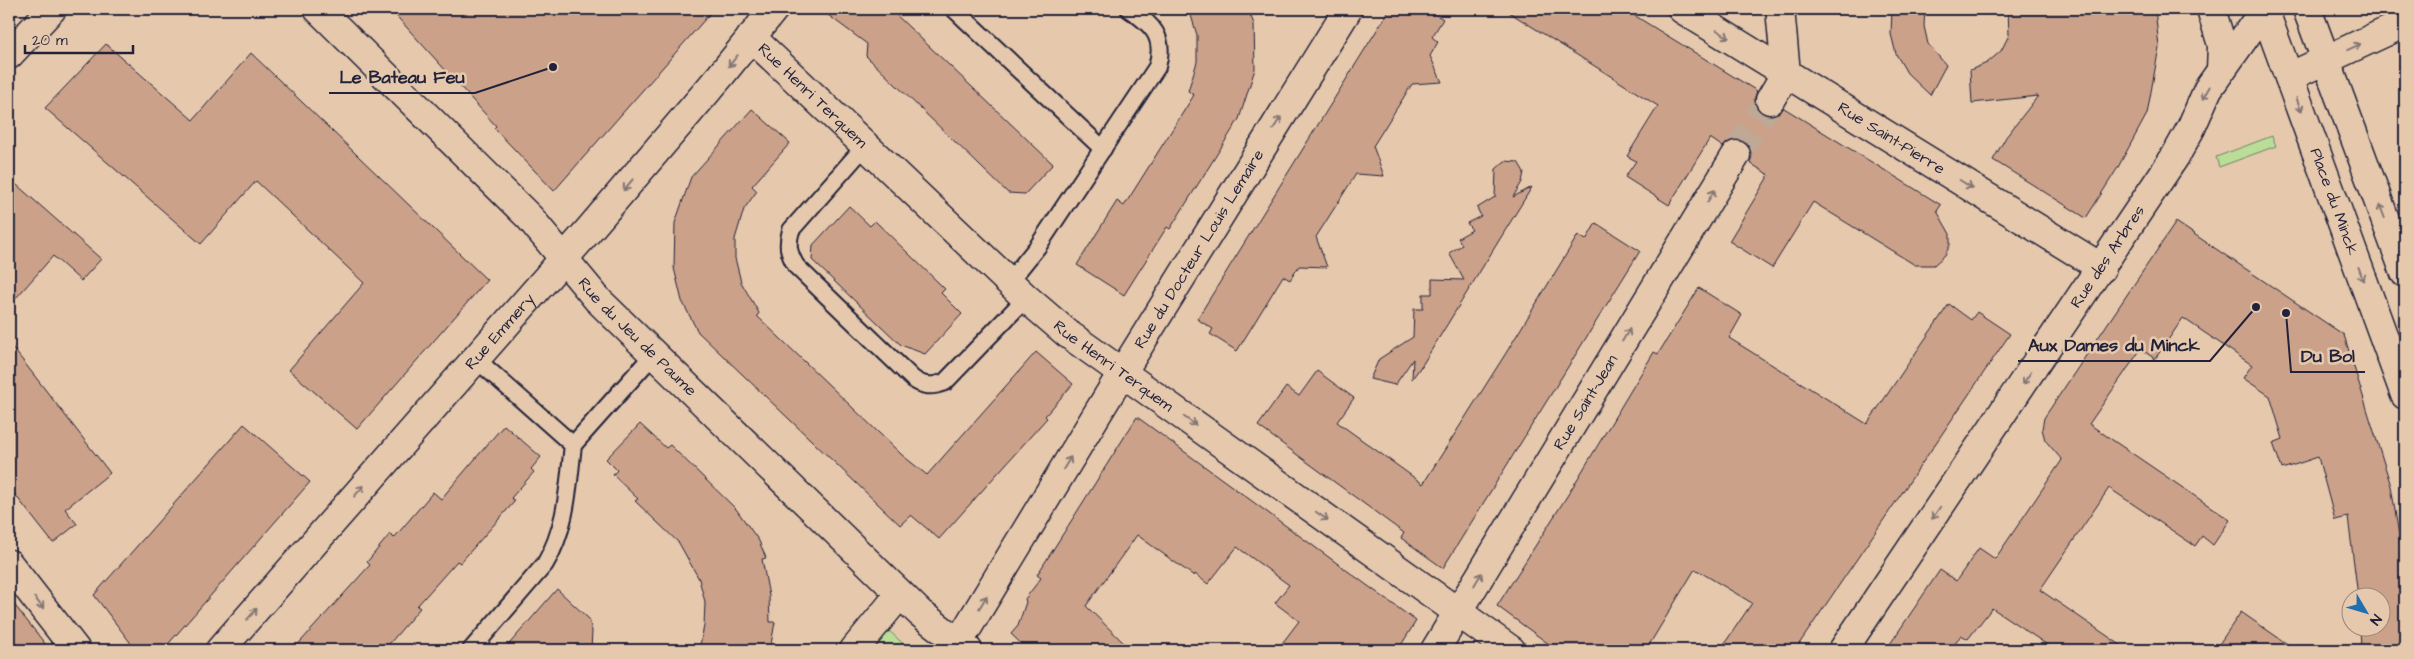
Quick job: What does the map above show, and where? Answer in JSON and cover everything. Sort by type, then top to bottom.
[{"type":"street","points":[[9,55],[52,9]]},
{"type":"street","name":"Rue du Jeu de Paume","points":[[318,9],[530,218],[592,294],[653,355],[900,594],[960,648]]},
{"type":"street","name":"Rue Emmery","points":[[220,650],[564,259],[774,9]]},
{"type":"street","name":"Rue du Docteur Louis Lemaire","points":[[960,648],[1122,373],[1348,9]]},
{"type":"street","name":"Rue Saint-Pierre","points":[[1682,9],[2102,268]]},
{"type":"street","points":[[1770,100],[1786,73],[1780,9]]},
{"type":"street","points":[[2211,9],[2222,45],[2221,70]]},
{"type":"street","name":"Rue des Arbres","points":[[1843,650],[2102,268],[2184,142],[2202,100],[2265,9]]},
{"type":"street","name":"Place du Minck","points":[[2265,9],[2289,77],[2398,355],[2405,396]]},
{"type":"street","points":[[2307,9],[2405,273]]},
{"type":"street","points":[[2289,77],[2405,23]]},
{"type":"street","name":"Rue Henri Terquem","points":[[751,37],[1017,290],[1068,334],[1511,650]]},
{"type":"street","name":"Rue Saint-Jean","points":[[1435,650],[1736,154]]},
{"type":"street","points":[[9,564],[76,650]]},
{"type":"street","points":[[854,650],[900,594]]},
{"type":"lane","points":[[954,9],[1103,149]]},
{"type":"lane","points":[[865,146],[792,230],[787,243],[789,254],[796,266],[912,378],[920,384],[929,386],[945,382],[1017,290],[1038,246],[1157,67],[1161,54],[1159,42],[1152,28],[1129,9]]},
{"type":"lane","points":[[471,650],[545,564],[553,552],[560,537],[563,522],[573,445],[653,355]]},
{"type":"lane","points":[[476,359],[573,445]]},
{"type":"green space","points":[[2272,136],[2276,146],[2219,167],[2216,157]]},
{"type":"green space","points":[[887,629],[910,650],[869,650]]},
{"type":"building","points":[[390,9],[714,9],[554,191],[494,128],[496,126]]},
{"type":"building","points":[[820,9],[890,9],[1053,164],[1025,194],[1008,193],[866,56],[867,44]]},
{"type":"building","points":[[1189,9],[1248,9],[1254,24],[1255,69],[1239,119],[1170,229],[1167,227],[1124,295],[1077,265],[1117,201],[1124,206],[1194,95],[1188,91],[1197,62],[1197,35]]},
{"type":"building","points":[[1390,9],[1427,9],[1443,19],[1432,37],[1438,42],[1430,56],[1442,82],[1412,84],[1373,146],[1384,176],[1356,174],[1316,237],[1327,267],[1299,266],[1290,280],[1283,276],[1237,351],[1210,334],[1213,329],[1197,319]]},
{"type":"building","points":[[1504,9],[1624,9],[1757,91],[1754,100],[1757,108],[1762,113],[1770,116],[1784,108],[1941,205],[1937,211],[1950,234],[1950,245],[1945,255],[1934,265],[1915,265],[1813,202],[1772,268],[1729,241],[1769,175],[1750,163],[1752,155],[1750,148],[1744,142],[1736,139],[1729,141],[1723,147],[1710,138],[1669,205],[1625,177],[1636,161],[1627,156],[1658,106]]},
{"type":"building","points":[[1892,9],[1925,9],[1924,26],[1928,44],[1946,65],[1930,95],[1907,73],[1896,54],[1891,34]]},
{"type":"building","points":[[2008,9],[2155,9],[2159,47],[2147,114],[2117,169],[2086,218],[1993,160],[2006,137],[2038,96],[1972,103],[1970,70],[1987,63],[2001,51],[2009,35]]},
{"type":"building","points":[[106,44],[193,120],[251,53],[487,280],[357,429],[289,370],[364,283],[256,181],[201,244],[45,108]]},
{"type":"building","points":[[752,109],[790,143],[752,186],[757,191],[744,209],[735,239],[735,258],[741,282],[759,313],[757,316],[902,455],[927,475],[1036,352],[1073,384],[1045,416],[1047,418],[939,539],[911,515],[900,525],[698,332],[682,301],[674,268],[675,223],[691,177]]},
{"type":"building","points":[[1505,161],[1518,162],[1524,172],[1522,182],[1513,197],[1532,187],[1421,367],[1422,365],[1412,379],[1413,359],[1395,385],[1370,379],[1379,359],[1413,337],[1414,309],[1423,309],[1423,294],[1432,294],[1432,279],[1464,280],[1449,253],[1462,245],[1458,238],[1472,230],[1467,223],[1481,216],[1477,208],[1495,197],[1496,169]]},
{"type":"building","points":[[9,178],[101,259],[81,281],[53,256],[9,306]]},
{"type":"building","points":[[849,206],[870,226],[875,221],[945,289],[941,293],[962,314],[925,354],[901,345],[812,260],[813,245]]},
{"type":"building","points":[[2176,222],[2344,335],[2391,486],[2405,572],[2405,650],[2361,650],[2360,636],[2392,636],[2392,586],[2357,586],[2348,517],[2335,520],[2318,457],[2282,469],[2273,443],[2283,439],[2270,396],[2243,378],[2252,365],[2183,318],[2155,359],[2141,349],[2089,424],[2230,520],[2213,545],[2202,536],[2195,546],[2109,488],[2040,590],[2128,650],[2055,650],[1992,608],[1968,639],[1961,635],[1951,650],[1886,650],[1940,570],[1956,581],[1979,548],[1995,559],[2062,460],[2045,440],[2042,429],[2044,418]]},
{"type":"building","points":[[1596,223],[1640,251],[1443,568],[1401,538],[1404,533],[1258,426],[1286,387],[1299,396],[1317,371],[1354,398],[1337,422],[1423,484],[1578,235],[1586,240]]},
{"type":"building","points":[[1699,288],[1742,315],[1729,338],[1867,424],[1949,304],[1971,320],[1977,312],[2010,334],[1795,650],[1720,650],[1752,603],[1695,569],[1646,650],[1557,650],[1497,606],[1569,493],[1654,352],[1658,354]]},
{"type":"building","points":[[9,343],[110,473],[65,509],[77,524],[53,543],[9,487]]},
{"type":"building","points":[[1137,417],[1416,621],[1398,650],[1277,650],[1299,621],[1275,603],[1289,585],[1237,547],[1208,584],[1137,535],[1086,606],[1131,650],[1028,650],[1011,634],[1018,626],[1026,602],[1025,599],[1041,578],[1037,575]]},
{"type":"building","points":[[244,424],[310,482],[163,650],[136,650],[94,595]]},
{"type":"building","points":[[640,424],[666,448],[670,445],[736,509],[759,541],[766,558],[762,559],[769,596],[770,622],[775,622],[770,650],[699,650],[704,626],[705,602],[699,579],[679,543],[635,501],[638,499],[613,475],[617,470],[606,459]]},
{"type":"building","points":[[504,425],[541,457],[531,469],[534,472],[511,498],[515,501],[460,563],[457,561],[417,606],[420,608],[384,650],[293,650],[370,565],[367,562],[390,534],[394,538],[433,492],[441,499]]},
{"type":"building","points":[[557,589],[589,619],[592,631],[591,650],[504,650]]},
{"type":"building","points":[[9,598],[50,650],[9,650]]},
{"type":"building","points":[[2241,612],[2296,650],[2215,650]]},
{"type":"tunnel","points":[[1736,155],[1770,100]]},
{"type":"place","name":"Le Bateau Feu","points":[[553,67]]},
{"type":"place","name":"Aux Dames du Minck","points":[[2256,307]]},
{"type":"place","name":"Du Bol","points":[[2286,313]]}]
